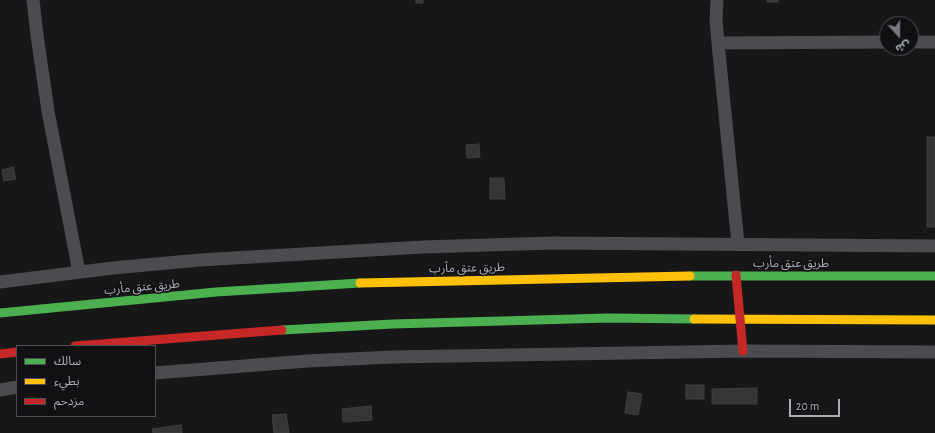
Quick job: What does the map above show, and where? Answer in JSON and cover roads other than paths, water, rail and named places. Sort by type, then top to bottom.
[{"type":"main road","name":"طريق عتق مأرب","points":[[0,314],[208,293],[383,282],[736,275],[935,276]]},
{"type":"main road","points":[[736,275],[743,351]]},
{"type":"main road","points":[[88,345],[275,330],[393,324],[608,318],[935,320]]},
{"type":"main road","points":[[0,354],[16,352]]},
{"type":"street","points":[[33,0],[48,111],[79,272]]},
{"type":"street","points":[[716,0],[718,43],[738,244]]},
{"type":"street","points":[[718,43],[879,42]]},
{"type":"street","points":[[919,42],[935,42]]},
{"type":"street","points":[[0,282],[79,272],[200,260],[423,247],[553,243],[935,246]]},
{"type":"street","points":[[156,373],[306,361],[393,357],[743,351],[935,352]]},
{"type":"street","points":[[0,390],[16,388]]}]
